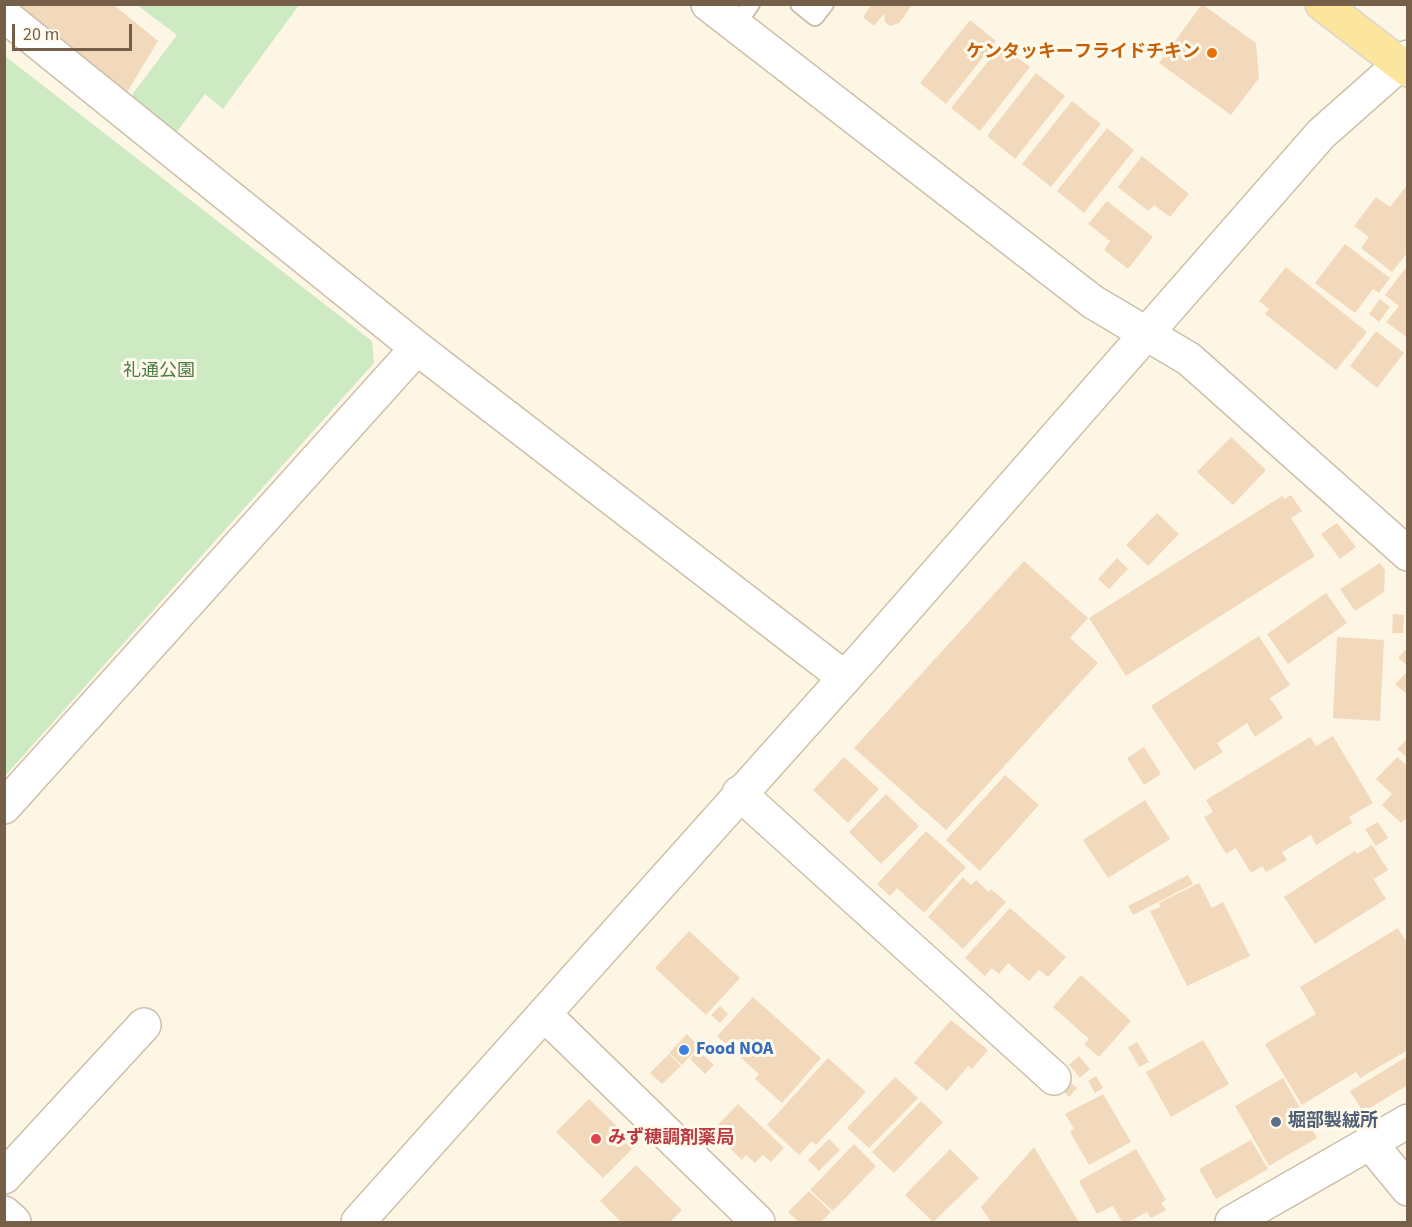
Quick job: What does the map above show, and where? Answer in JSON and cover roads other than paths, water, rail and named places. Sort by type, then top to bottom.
[{"type":"main road","points":[[1322,4],[1405,64]]},
{"type":"street","points":[[708,4],[743,16],[1093,302],[1190,359],[1407,554]]},
{"type":"street","points":[[4,15],[417,348],[845,678]]},
{"type":"street","points":[[358,1222],[739,793],[845,678],[1321,134],[1405,64]]},
{"type":"street","points":[[4,807],[417,348]]},
{"type":"street","points":[[739,793],[1054,1078]]},
{"type":"street","points":[[544,1014],[758,1222]]},
{"type":"street","points":[[4,1177],[144,1025]]},
{"type":"street","points":[[1232,1222],[1407,1121]]},
{"type":"street","points":[[1370,1143],[1407,1189]]},
{"type":"street","points":[[4,1213],[14,1222]]},
{"type":"lane","points":[[799,4],[815,17],[825,4]]},
{"type":"place","name":"ケンタッキーフライドチキン","points":[[1212,53]]},
{"type":"place","name":"Food NOA","points":[[684,1050]]},
{"type":"place","name":"堀部製絨所","points":[[1276,1122]]},
{"type":"place","name":"みず穂調剤薬局","points":[[596,1139]]},
{"type":"park label","name":"礼通公園","points":[[159,372]]}]
